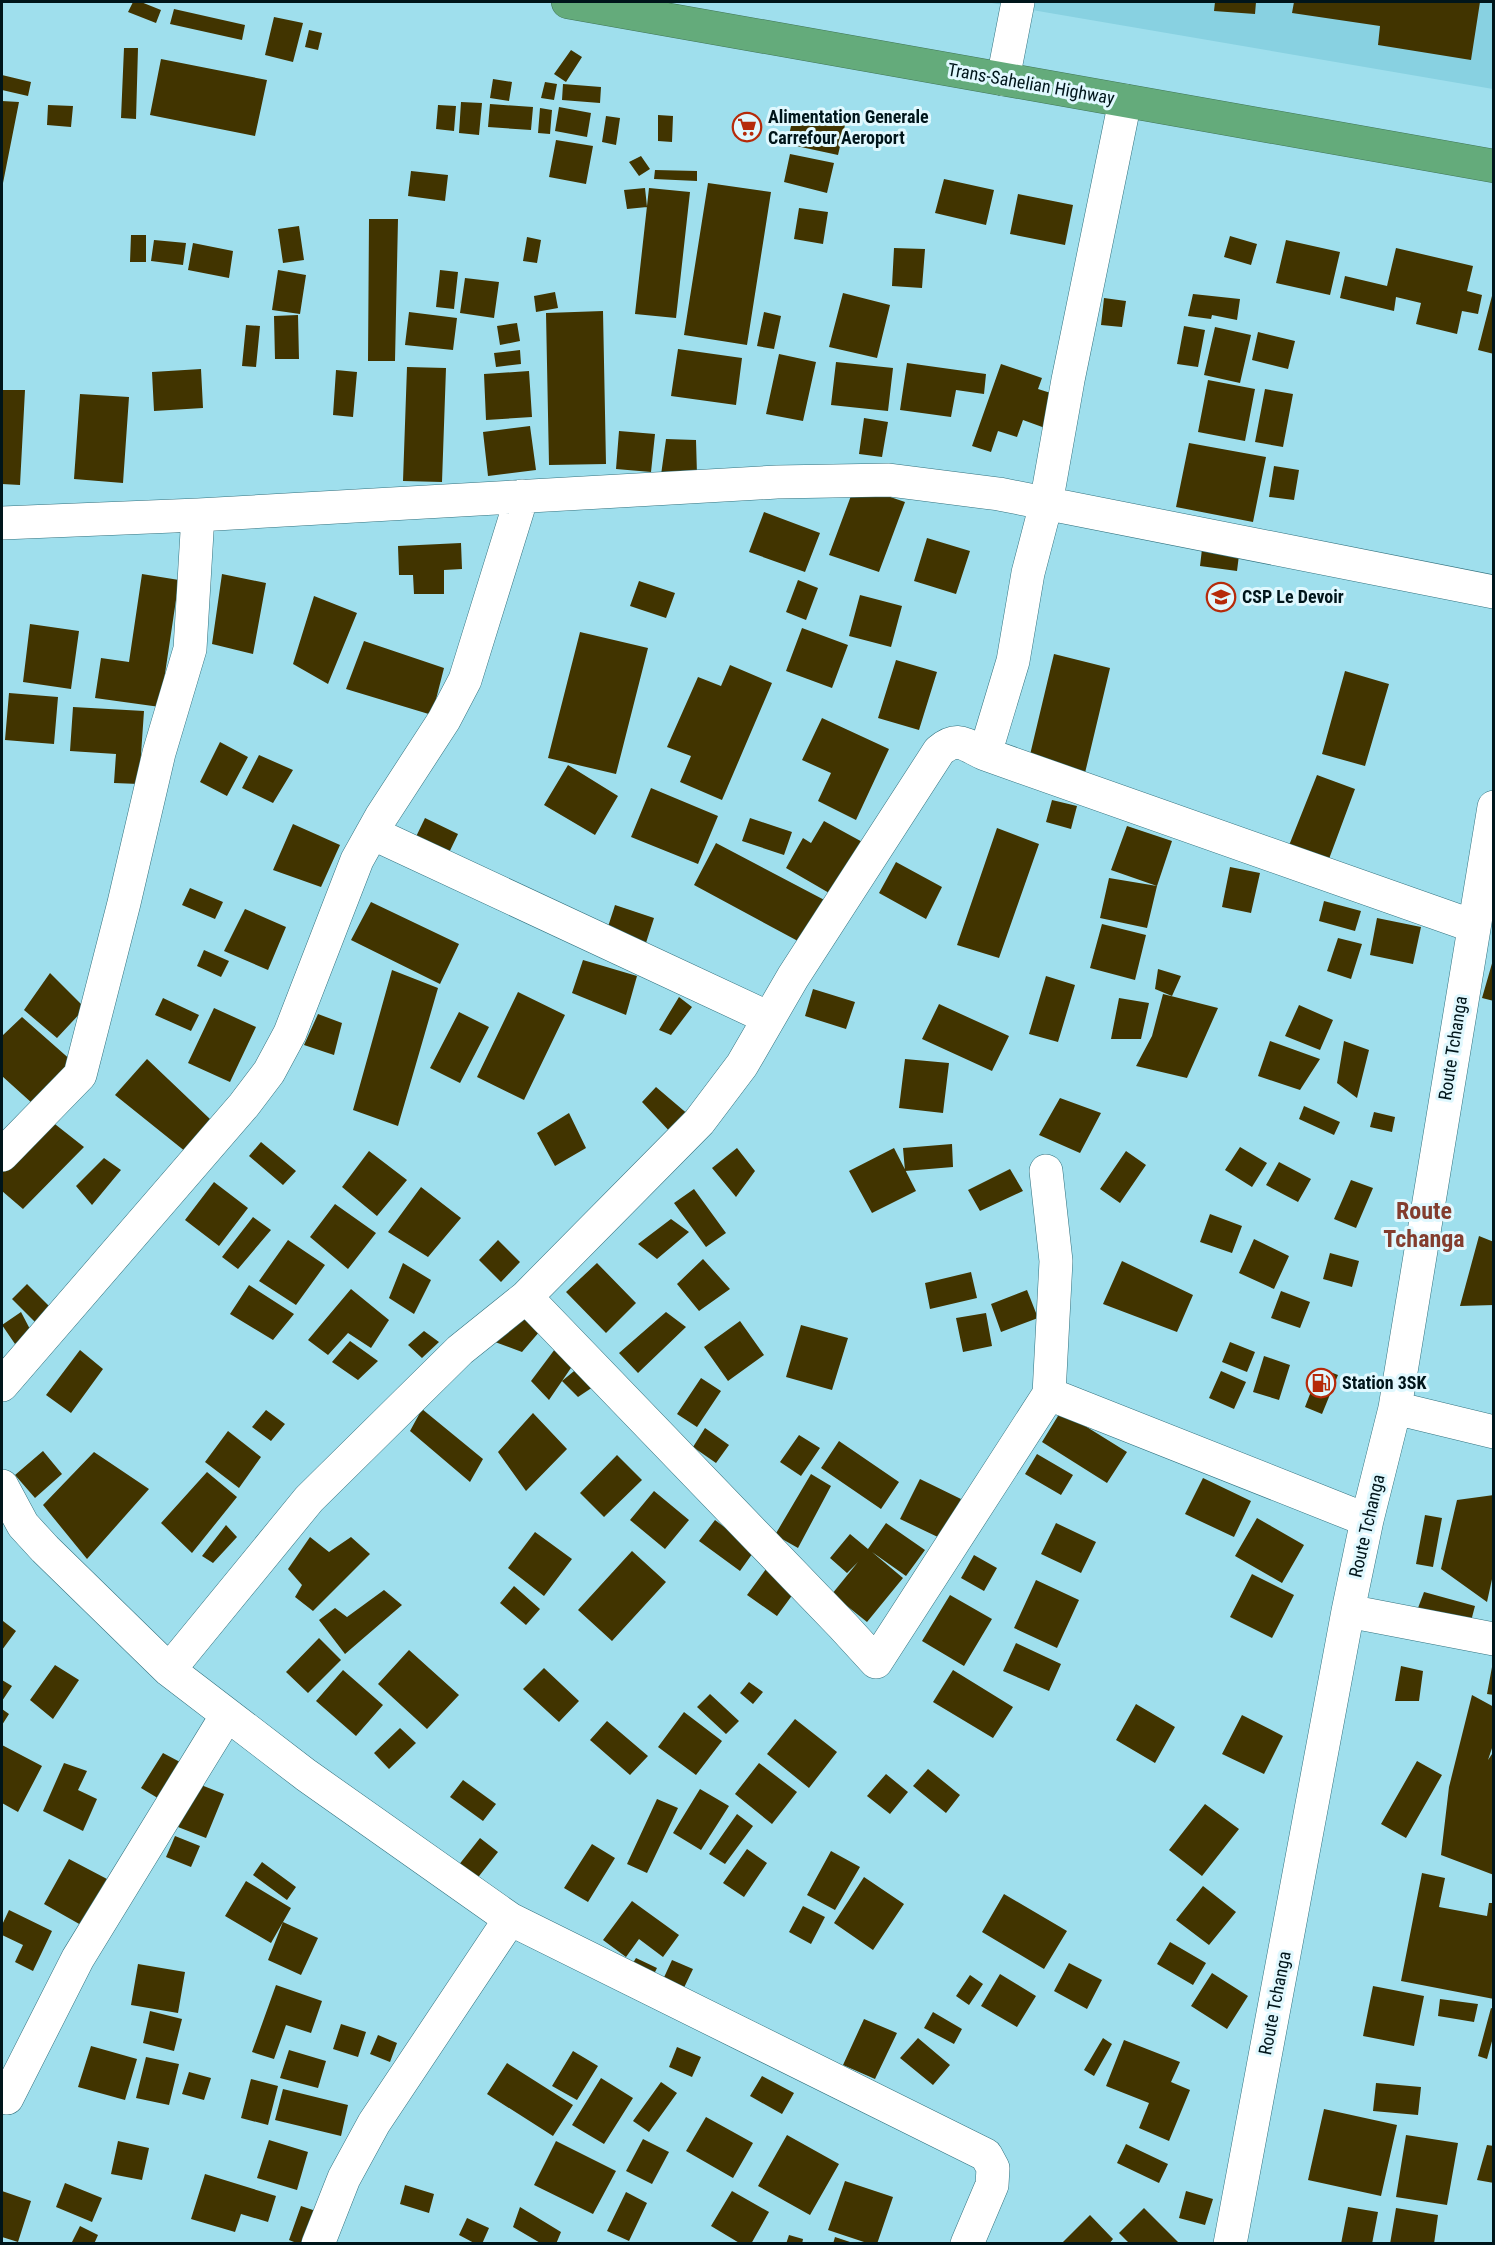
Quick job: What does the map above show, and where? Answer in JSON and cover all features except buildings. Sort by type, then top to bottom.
[{"type":"highway","name":"Trans-Sahelian Highway","points":[[568,2],[1494,166]]},
{"type":"street","points":[[1003,79],[1018,2]]},
{"type":"street","points":[[985,754],[1013,661],[1028,573],[1046,504],[1068,380],[1125,100]]},
{"type":"street","points":[[2,523],[198,515],[777,482],[889,480],[999,494],[1494,592]]},
{"type":"street","points":[[2,1385],[244,1106],[269,1072],[290,1033],[357,860],[444,720],[465,680],[522,496]]},
{"type":"street","points":[[2,1155],[80,1075],[159,753],[190,649],[198,515]]},
{"type":"street","points":[[169,1670],[309,1499],[460,1350],[526,1297],[699,1122],[742,1065],[834,912],[939,751],[951,742],[957,742],[985,754],[1473,926]]},
{"type":"street","name":"Route Tchanga","points":[[1230,2244],[1348,1611],[1367,1520],[1395,1408],[1494,807]]},
{"type":"street","points":[[372,833],[769,1018]]},
{"type":"street","points":[[526,1297],[876,1662],[1049,1394],[1056,1261],[1046,1171]]},
{"type":"street","points":[[1049,1394],[1367,1520]]},
{"type":"street","points":[[1395,1408],[1494,1432]]},
{"type":"street","points":[[2,1486],[23,1525],[169,1670],[306,1775],[510,1919],[986,2155],[993,2168],[992,2185],[967,2244]]},
{"type":"street","points":[[1348,1611],[1494,1639]]},
{"type":"street","points":[[7,2098],[78,1958],[227,1715]]},
{"type":"street","points":[[318,2244],[344,2178],[374,2123],[510,1919]]},
{"type":"shaded area","points":[[986,2],[1493,2],[1493,89]]},
{"type":"place","name":"Alimentation Generale Carrefour Aeroport","points":[[747,127]]},
{"type":"place","name":"CSP Le Devoir","points":[[1221,597]]},
{"type":"place","name":"Station 3SK","points":[[1321,1383]]},
{"type":"district","name":"Route Tchanga","points":[[1424,1225]]}]
